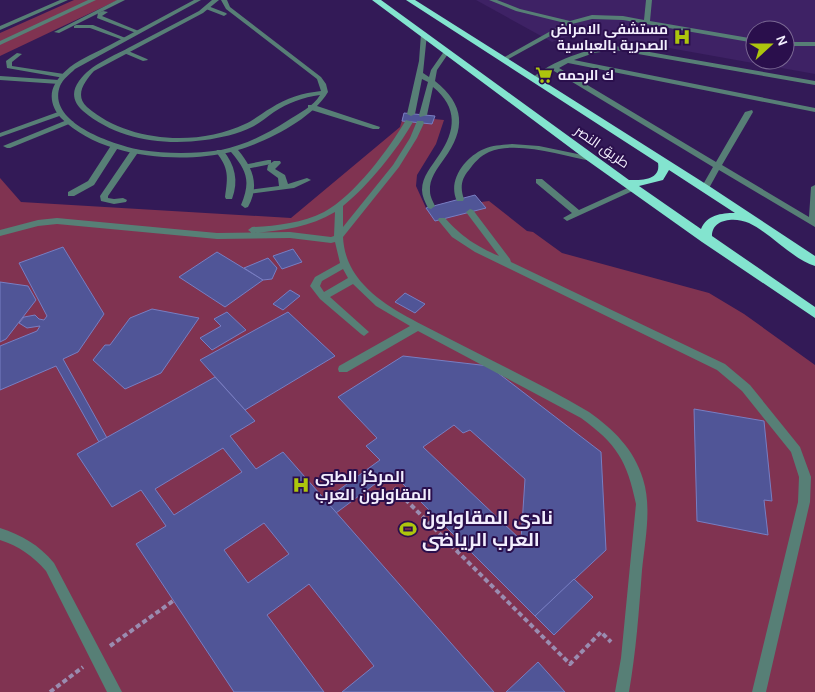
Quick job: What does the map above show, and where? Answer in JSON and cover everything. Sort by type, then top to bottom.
[{"type":"highway","name":"طريق النصر","points":[[376,0],[592,159],[815,313]]},
{"type":"highway","name":"طريق النصر","points":[[410,0],[663,161],[815,262]]},
{"type":"highway","points":[[632,186],[650,182],[664,174],[663,161]]},
{"type":"highway","points":[[706,239],[705,231],[709,224],[716,219],[739,216],[752,219]]},
{"type":"street","points":[[0,28],[65,0]]},
{"type":"street","points":[[0,43],[93,0]]},
{"type":"street","points":[[57,32],[122,0]]},
{"type":"street","points":[[216,0],[208,8],[100,66],[83,79],[77,88],[77,95],[83,107],[108,124],[147,136],[185,140],[225,134],[248,126],[286,102],[304,95],[324,92]]},
{"type":"street","points":[[224,0],[231,10],[319,78],[324,84],[321,100],[262,138],[233,150],[199,154],[162,154],[134,151],[115,146],[98,140],[70,122],[55,105],[54,97],[59,82],[80,63],[196,1],[224,14]]},
{"type":"street","points":[[492,0],[518,10],[570,23]]},
{"type":"street","points":[[648,22],[649,0]]},
{"type":"street","points":[[105,12],[100,14],[99,17],[138,32]]},
{"type":"street","points":[[503,60],[570,23],[592,17],[609,16],[745,39]]},
{"type":"street","points":[[76,27],[91,26],[125,39]]},
{"type":"street","points":[[202,234],[289,226],[317,218],[339,206],[378,165],[402,135],[410,118],[419,74],[424,34]]},
{"type":"street","points":[[795,44],[815,44]]},
{"type":"street","points":[[534,79],[584,52],[598,48],[616,48],[815,83]]},
{"type":"street","points":[[126,52],[145,60]]},
{"type":"street","points":[[0,233],[31,224],[57,221],[230,237],[298,236],[325,240],[339,237],[394,167],[413,137],[422,119],[430,80],[447,52]]},
{"type":"street","points":[[19,54],[9,61],[9,67],[83,79]]},
{"type":"street","points":[[568,61],[815,110]]},
{"type":"street","points":[[554,68],[814,224]]},
{"type":"street","points":[[419,74],[430,80],[449,98],[457,119],[450,143],[428,179],[426,196],[431,206]]},
{"type":"street","points":[[0,78],[59,82]]},
{"type":"street","points":[[312,107],[376,127]]},
{"type":"street","points":[[704,188],[749,112]]},
{"type":"street","points":[[0,135],[61,114]]},
{"type":"street","points":[[7,146],[70,122]]},
{"type":"street","points":[[402,135],[413,137]]},
{"type":"street","points":[[123,200],[110,202],[104,199],[104,196],[134,151],[147,136]]},
{"type":"street","points":[[71,194],[90,183],[115,146]]},
{"type":"street","points":[[460,199],[456,186],[458,179],[472,160],[488,150],[511,146],[524,147],[592,159]]},
{"type":"street","points":[[233,150],[251,177],[251,192],[245,205]]},
{"type":"street","points":[[220,152],[232,171],[229,197]]},
{"type":"street","points":[[246,167],[272,163],[271,170],[282,177],[283,188]]},
{"type":"street","points":[[251,192],[299,185],[307,180]]},
{"type":"street","points":[[539,181],[578,213]]},
{"type":"street","points":[[567,218],[632,186]]},
{"type":"street","points":[[814,224],[815,187]]},
{"type":"street","points":[[339,206],[339,246],[344,264],[367,294],[384,308],[578,410],[606,430],[627,456],[640,487],[642,504],[628,658],[622,692]]},
{"type":"street","points":[[470,212],[494,246],[510,264]]},
{"type":"street","points":[[442,220],[455,235],[470,245],[721,367],[757,400],[796,450],[804,476],[804,502],[759,692]]},
{"type":"street","points":[[344,264],[316,282],[316,290],[364,332]]},
{"type":"street","points":[[323,297],[354,279]]},
{"type":"street","points":[[343,369],[418,326]]},
{"type":"street","points":[[0,534],[28,545],[40,554],[50,566],[115,692]]},
{"type":"path","points":[[394,488],[570,664],[601,632],[628,658]]},
{"type":"path","points":[[121,638],[173,601]]},
{"type":"shaded area","points":[[74,0],[118,0],[0,56],[0,33]]},
{"type":"shaded area","name":"مستشفى الامراض الصدرية بالعباسية","points":[[476,0],[815,0],[815,74],[793,70],[795,70],[795,20],[745,20],[745,61],[580,32],[552,42]]},
{"type":"shaded area","name":"نادى المقاولون العرب الرياضى","points":[[404,113],[435,116],[434,119],[444,120],[436,144],[417,175],[416,186],[426,208],[475,195],[481,202],[489,201],[527,231],[533,232],[562,253],[709,293],[744,314],[815,365],[815,692],[0,692],[0,178],[21,202],[291,218],[400,127]]},
{"type":"building","points":[[404,113],[435,116],[432,124],[402,121]]},
{"type":"building","points":[[475,195],[486,208],[435,221],[426,208]]},
{"type":"building","points":[[63,247],[104,314],[78,352],[63,359],[107,438],[99,442],[56,366],[0,390],[0,346],[37,331],[40,326],[27,328],[19,323],[24,317],[35,315],[39,319],[44,320],[47,316],[19,263]]},
{"type":"building","points":[[293,249],[302,262],[282,269],[273,256]]},
{"type":"building","points":[[217,252],[263,280],[225,307],[179,277]]},
{"type":"building","points":[[268,258],[277,268],[272,279],[263,280],[244,268]]},
{"type":"building","points":[[0,282],[28,286],[36,300],[6,339],[0,342]]},
{"type":"building","points":[[290,290],[300,296],[283,310],[273,304]]},
{"type":"building","points":[[405,293],[425,304],[415,313],[395,302]]},
{"type":"building","points":[[152,309],[199,318],[161,373],[125,389],[93,360],[105,345],[110,345],[130,318]]},
{"type":"building","points":[[227,312],[246,330],[212,350],[200,338],[221,326],[214,319]]},
{"type":"building","points":[[288,312],[335,356],[245,410],[200,360]]},
{"type":"building","points":[[403,356],[489,366],[601,452],[606,550],[535,616],[391,472],[336,513],[325,500],[380,460],[366,446],[377,438],[338,397]],"holes":[[[454,425],[463,433],[470,430],[525,479],[521,540],[423,447]]]},
{"type":"building","points":[[215,377],[255,421],[230,436],[256,469],[283,452],[494,692],[342,692],[374,666],[309,584],[267,615],[324,692],[234,692],[136,544],[166,526],[141,490],[112,507],[77,454]],"holes":[[[223,448],[242,472],[174,515],[155,489]],[[264,523],[289,554],[248,583],[224,550]]]},
{"type":"building","points":[[694,409],[764,421],[772,501],[764,500],[768,535],[697,521]]},
{"type":"building","points":[[574,579],[593,597],[554,635],[535,616]]},
{"type":"building","points":[[538,662],[565,692],[506,692]]},
{"type":"place","name":"مستشفى الامراض الصدرية بالعباسية","points":[[682,37]]},
{"type":"place","name":"ك الرحمه","points":[[544,75]]},
{"type":"place","name":"المركز الطبى المقاولون العرب","points":[[301,485]]},
{"type":"place","name":"نادى المقاولون العرب الرياضى","points":[[408,529]]}]
